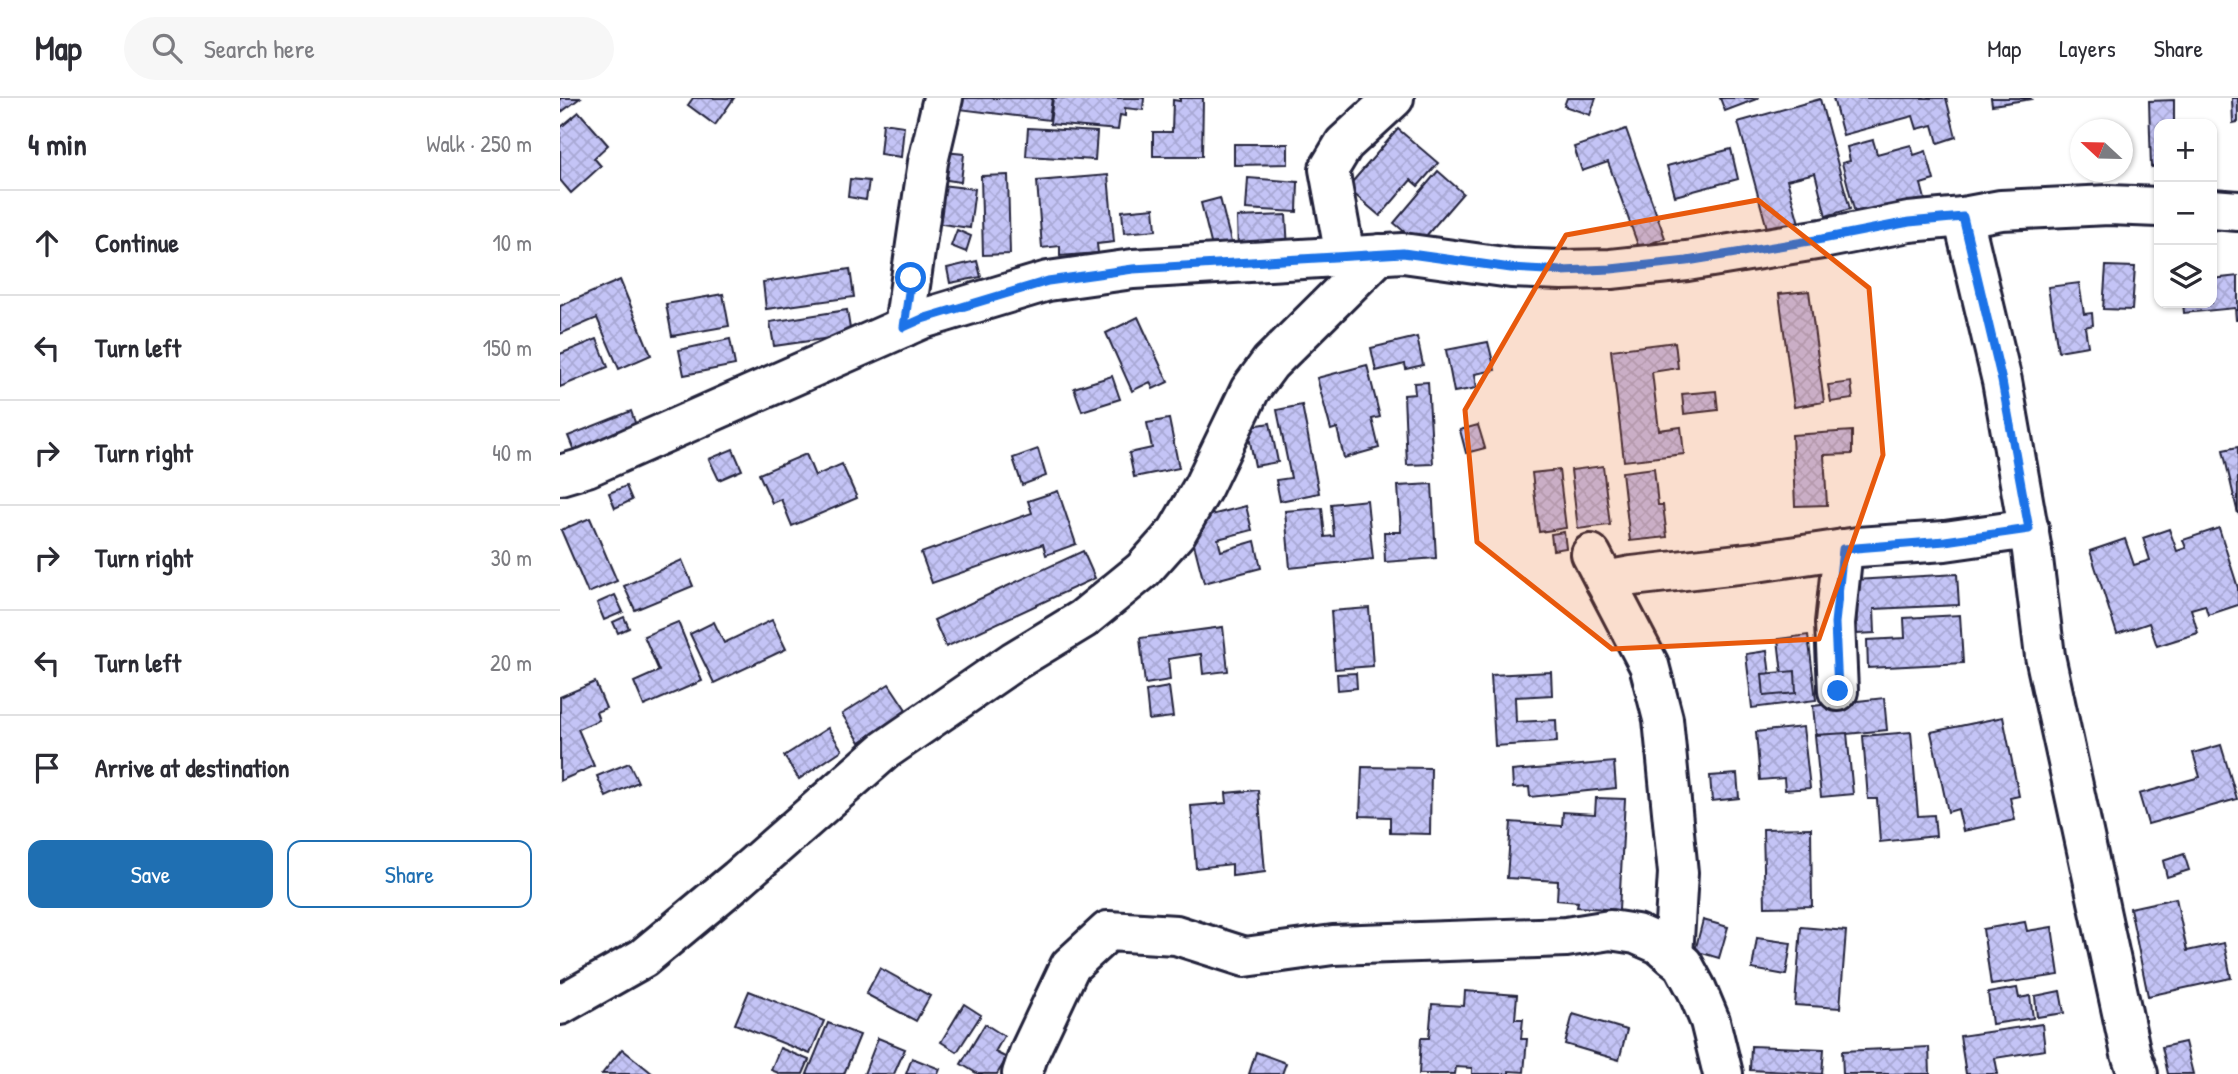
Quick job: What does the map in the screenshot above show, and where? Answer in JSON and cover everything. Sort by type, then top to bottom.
[{"type":"street","points":[[904,327],[928,162],[943,98]]},
{"type":"street","points":[[1363,255],[1329,169],[1344,144],[1394,98]]},
{"type":"street","points":[[560,475],[599,462],[922,319],[1048,281],[1133,269],[1403,253],[1511,268],[1562,271],[1611,269],[1687,261],[1909,222],[2001,210],[2109,205],[2154,207]]},
{"type":"street","points":[[2217,209],[2238,211]]},
{"type":"street","points":[[1963,217],[2002,381],[2029,529],[2045,656],[2131,1054],[2138,1074]]},
{"type":"street","points":[[560,1005],[643,958],[885,750],[1014,661],[1083,619],[1143,570],[1177,532],[1203,487],[1250,390],[1363,255]]},
{"type":"street","points":[[1673,956],[1678,873],[1663,719],[1649,665],[1598,568],[1632,576],[2029,529]]},
{"type":"street","points":[[1838,691],[1835,623],[1843,549]]},
{"type":"street","points":[[1022,1074],[1029,1053],[1070,966],[1108,932],[1176,935],[1245,957],[1333,945],[1566,937],[1610,930],[1636,934],[1658,944],[1683,964],[1710,1021],[1723,1074]]},
{"type":"highlighted area","points":[[1758,200],[1869,288],[1883,455],[1819,639],[1612,649],[1477,542],[1465,410],[1566,235]]},
{"type":"building","points":[[560,98],[580,98],[560,113]]},
{"type":"building","points":[[693,98],[734,98],[715,125],[688,105]]},
{"type":"building","points":[[960,98],[1052,98],[1049,120],[959,109]]},
{"type":"building","points":[[1053,98],[1144,98],[1143,110],[1125,108],[1125,116],[1120,115],[1118,130],[1050,124]]},
{"type":"building","points":[[1180,98],[1203,98],[1202,156],[1153,156],[1153,132],[1172,132],[1173,100],[1180,101]]},
{"type":"building","points":[[1567,98],[1596,98],[1590,115],[1564,106]]},
{"type":"building","points":[[1720,98],[1759,98],[1725,111]]},
{"type":"building","points":[[1833,98],[1946,98],[1956,137],[1938,143],[1933,125],[1917,129],[1913,116],[1843,135]]},
{"type":"building","points":[[1991,98],[2030,98],[2031,99],[1992,105]]},
{"type":"building","points":[[2232,98],[2238,98],[2238,122],[2233,123]]},
{"type":"building","points":[[1820,99],[1850,209],[1826,216],[1815,173],[1787,180],[1799,223],[1768,232],[1738,122]]},
{"type":"building","points":[[2174,100],[2174,119],[2154,119],[2154,167],[2151,167],[2149,101]]},
{"type":"building","points":[[579,112],[608,145],[594,158],[601,166],[571,193],[560,180],[560,128]]},
{"type":"building","points":[[883,123],[904,126],[901,157],[880,154]]},
{"type":"building","points":[[1028,128],[1097,132],[1095,160],[1026,156]]},
{"type":"building","points":[[1398,129],[1438,163],[1418,186],[1411,180],[1380,216],[1347,188]]},
{"type":"building","points":[[1626,129],[1665,238],[1639,248],[1608,162],[1582,171],[1574,147]]},
{"type":"building","points":[[1873,140],[1877,154],[1911,145],[1914,155],[1926,151],[1934,180],[1921,184],[1926,203],[1857,221],[1842,163],[1850,161],[1847,147]]},
{"type":"building","points":[[1234,144],[1288,144],[1288,164],[1234,165]]},
{"type":"building","points":[[1731,149],[1738,179],[1675,196],[1667,166]]},
{"type":"building","points":[[944,152],[964,154],[961,182],[940,179]]},
{"type":"building","points":[[1438,171],[1463,193],[1419,244],[1394,223]]},
{"type":"building","points":[[1008,175],[1010,254],[983,255],[981,176]]},
{"type":"building","points":[[1108,175],[1114,242],[1097,244],[1098,253],[1060,256],[1060,246],[1042,248],[1037,181]]},
{"type":"building","points":[[1248,178],[1298,182],[1297,212],[1246,209]]},
{"type":"building","points":[[850,179],[869,181],[866,200],[848,197]]},
{"type":"building","points":[[941,185],[975,189],[970,228],[935,223]]},
{"type":"building","points":[[1220,198],[1232,246],[1213,251],[1201,203]]},
{"type":"building","points":[[1154,208],[1156,230],[1124,233],[1122,211]]},
{"type":"building","points":[[1286,215],[1288,249],[1238,251],[1237,217]]},
{"type":"building","points":[[957,230],[971,236],[966,252],[951,246]]},
{"type":"building","points":[[977,261],[981,277],[950,283],[947,268]]},
{"type":"building","points":[[2106,266],[2135,267],[2132,310],[2103,309]]},
{"type":"building","points":[[850,269],[854,297],[766,309],[763,282]]},
{"type":"building","points":[[2238,276],[2238,320],[2235,308],[2184,313],[2184,308],[2217,308],[2217,278]]},
{"type":"building","points":[[620,280],[651,355],[619,369],[597,318],[560,334],[560,306]]},
{"type":"building","points":[[2079,283],[2084,314],[2092,313],[2093,325],[2085,327],[2088,346],[2058,351],[2048,287]]},
{"type":"building","points":[[1809,291],[1824,402],[1794,407],[1779,294]]},
{"type":"building","points":[[723,294],[729,326],[672,336],[666,304]]},
{"type":"building","points":[[847,310],[851,335],[774,346],[770,322]]},
{"type":"building","points":[[1138,317],[1168,382],[1153,389],[1150,382],[1132,391],[1106,333]]},
{"type":"building","points":[[1417,337],[1423,365],[1406,369],[1405,364],[1376,371],[1371,348]]},
{"type":"building","points":[[597,339],[608,367],[560,387],[560,354]]},
{"type":"building","points":[[730,339],[735,365],[684,375],[679,350]]},
{"type":"building","points":[[1488,342],[1495,370],[1475,374],[1477,388],[1454,392],[1446,350]]},
{"type":"building","points":[[1675,342],[1678,368],[1652,372],[1659,430],[1681,427],[1684,454],[1624,461],[1611,350]]},
{"type":"building","points":[[1367,365],[1380,417],[1372,419],[1379,448],[1344,458],[1337,428],[1331,430],[1317,378]]},
{"type":"building","points":[[1112,376],[1120,399],[1082,411],[1074,388]]},
{"type":"building","points":[[1428,382],[1433,464],[1407,465],[1404,395],[1415,394],[1414,383]]},
{"type":"building","points":[[1851,382],[1853,399],[1831,402],[1828,385]]},
{"type":"building","points":[[1716,391],[1718,410],[1684,414],[1682,394]]},
{"type":"building","points":[[1302,405],[1319,493],[1280,501],[1276,480],[1291,478],[1277,410]]},
{"type":"building","points":[[631,411],[639,434],[577,458],[568,436]]},
{"type":"building","points":[[1169,419],[1179,468],[1134,477],[1129,453],[1152,448],[1147,423]]},
{"type":"building","points":[[1270,423],[1278,462],[1255,466],[1247,427]]},
{"type":"building","points":[[1478,425],[1485,448],[1466,453],[1460,430]]},
{"type":"building","points":[[1852,431],[1852,454],[1824,455],[1827,505],[1795,506],[1792,435]]},
{"type":"building","points":[[2238,447],[2238,514],[2223,450]]},
{"type":"building","points":[[733,449],[742,470],[719,480],[709,459]]},
{"type":"building","points":[[1038,449],[1046,476],[1022,485],[1013,458]]},
{"type":"building","points":[[806,454],[815,476],[842,464],[857,498],[792,526],[781,499],[772,503],[759,474]]},
{"type":"building","points":[[1603,466],[1610,525],[1578,529],[1571,470]]},
{"type":"building","points":[[1654,468],[1658,505],[1663,505],[1667,537],[1630,541],[1622,472]]},
{"type":"building","points":[[1559,470],[1566,528],[1539,532],[1532,473]]},
{"type":"building","points":[[1432,484],[1436,558],[1385,562],[1384,532],[1401,532],[1398,486]]},
{"type":"building","points":[[626,486],[632,500],[615,508],[609,493]]},
{"type":"building","points":[[1058,491],[1076,544],[1046,555],[1043,544],[932,583],[921,553],[1032,513],[1028,501]]},
{"type":"building","points":[[1367,500],[1373,559],[1290,568],[1285,511],[1322,508],[1325,537],[1334,536],[1331,504]]},
{"type":"building","points":[[1246,506],[1252,530],[1218,539],[1221,551],[1255,541],[1261,568],[1204,583],[1188,521]]},
{"type":"building","points":[[590,518],[617,581],[588,593],[561,530]]},
{"type":"building","points":[[2219,528],[2238,588],[2238,605],[2208,615],[2205,605],[2191,609],[2198,633],[2157,646],[2149,623],[2117,634],[2090,551],[2125,539],[2134,565],[2150,560],[2143,538],[2169,529],[2177,551],[2186,548],[2183,540]]},
{"type":"building","points":[[1564,532],[1566,548],[1553,550],[1551,534]]},
{"type":"building","points":[[1083,551],[1095,578],[946,647],[934,620]]},
{"type":"building","points":[[682,560],[693,586],[635,610],[624,586]]},
{"type":"building","points":[[1957,574],[1959,605],[1874,609],[1875,633],[1857,634],[1855,580]]},
{"type":"building","points":[[615,595],[623,612],[604,620],[597,603]]},
{"type":"building","points":[[1369,608],[1373,666],[1335,669],[1331,611]]},
{"type":"building","points":[[1960,615],[1963,663],[1868,668],[1867,640],[1905,638],[1904,618]]},
{"type":"building","points":[[624,617],[629,628],[618,633],[613,622]]},
{"type":"building","points":[[772,620],[786,649],[714,683],[690,634],[714,622],[724,643]]},
{"type":"building","points":[[678,622],[702,681],[644,706],[634,682],[659,671],[644,636]]},
{"type":"building","points":[[1223,627],[1228,671],[1203,674],[1201,654],[1168,659],[1170,680],[1145,684],[1140,638]]},
{"type":"building","points":[[1808,635],[1816,700],[1752,708],[1746,654],[1767,651],[1770,676],[1782,674],[1778,639]]},
{"type":"building","points":[[1795,671],[1796,693],[1764,696],[1762,674]]},
{"type":"building","points":[[1551,672],[1552,695],[1515,697],[1516,722],[1556,720],[1557,742],[1495,746],[1491,675]]},
{"type":"building","points":[[1356,673],[1357,688],[1338,690],[1337,674]]},
{"type":"building","points":[[595,682],[606,708],[596,712],[599,720],[578,729],[594,766],[560,781],[560,697]]},
{"type":"building","points":[[889,684],[907,711],[860,742],[842,714]]},
{"type":"building","points":[[1169,687],[1173,717],[1149,720],[1146,691]]},
{"type":"building","points":[[1884,698],[1887,730],[1816,737],[1813,706]]},
{"type":"building","points":[[2003,717],[2019,796],[2010,798],[2015,820],[1963,831],[1958,809],[1948,812],[1931,732]]},
{"type":"building","points":[[1803,727],[1810,788],[1785,790],[1784,778],[1760,780],[1756,732]]},
{"type":"building","points":[[828,728],[842,750],[799,779],[784,756]]},
{"type":"building","points":[[1911,732],[1918,816],[1934,815],[1936,836],[1880,842],[1877,799],[1868,799],[1863,736]]},
{"type":"building","points":[[1847,733],[1853,794],[1821,797],[1815,735]]},
{"type":"building","points":[[2221,745],[2237,799],[2148,824],[2139,794],[2200,777],[2193,753]]},
{"type":"building","points":[[1614,762],[1616,788],[1530,797],[1529,787],[1513,788],[1512,771]]},
{"type":"building","points":[[629,763],[638,782],[606,797],[597,776]]},
{"type":"building","points":[[1362,767],[1431,768],[1430,834],[1390,833],[1390,817],[1360,816]]},
{"type":"building","points":[[1737,774],[1739,798],[1712,801],[1710,776]]},
{"type":"building","points":[[1258,790],[1265,872],[1232,876],[1232,864],[1196,868],[1191,806],[1227,803],[1226,793]]},
{"type":"building","points":[[1596,798],[1625,799],[1619,910],[1577,907],[1578,902],[1557,900],[1558,881],[1507,878],[1511,822],[1562,826],[1563,812],[1595,814]]},
{"type":"building","points":[[1811,828],[1812,906],[1765,907],[1763,829]]},
{"type":"building","points":[[2184,854],[2189,870],[2167,877],[2163,861]]},
{"type":"building","points":[[2176,898],[2187,951],[2224,943],[2231,978],[2148,996],[2130,908]]},
{"type":"building","points":[[1703,920],[1728,927],[1719,958],[1695,951]]},
{"type":"building","points":[[2025,922],[2027,931],[2052,927],[2059,975],[1991,985],[1983,929]]},
{"type":"building","points":[[1801,927],[1846,931],[1840,1008],[1795,1005]]},
{"type":"building","points":[[1757,938],[1791,943],[1786,975],[1752,969]]},
{"type":"building","points":[[880,968],[930,996],[916,1021],[866,994]]},
{"type":"building","points":[[2017,988],[2019,998],[2030,996],[2033,1018],[1992,1024],[1988,993]]},
{"type":"building","points":[[749,991],[824,1021],[810,1054],[735,1024]]},
{"type":"building","points":[[1465,991],[1517,995],[1515,1019],[1523,1019],[1521,1039],[1527,1039],[1524,1072],[1472,1074],[1472,1068],[1456,1067],[1455,1074],[1419,1074],[1421,1038],[1429,1038],[1432,1004],[1464,1006]]},
{"type":"building","points":[[2060,991],[2064,1013],[2037,1017],[2035,996]]},
{"type":"building","points":[[964,1004],[981,1015],[957,1052],[941,1042]]},
{"type":"building","points":[[1573,1014],[1627,1030],[1619,1060],[1565,1044]]},
{"type":"building","points":[[828,1023],[860,1035],[844,1074],[807,1074]]},
{"type":"building","points":[[985,1024],[1004,1036],[995,1052],[1007,1058],[997,1074],[978,1074],[961,1064]]},
{"type":"building","points":[[2042,1024],[2045,1050],[1995,1058],[1998,1074],[1966,1074],[1960,1036]]},
{"type":"building","points":[[878,1038],[905,1049],[894,1074],[864,1074]]},
{"type":"building","points":[[2185,1042],[2193,1074],[2168,1074],[2162,1047]]},
{"type":"building","points":[[1751,1046],[1824,1049],[1822,1074],[1750,1070]]},
{"type":"building","points":[[1929,1047],[1930,1074],[1843,1074],[1842,1051]]},
{"type":"building","points":[[780,1048],[809,1060],[803,1074],[781,1074],[771,1070]]},
{"type":"building","points":[[622,1049],[653,1074],[602,1074]]},
{"type":"building","points":[[1256,1052],[1286,1063],[1282,1074],[1249,1074]]},
{"type":"building","points":[[912,1058],[940,1069],[938,1074],[906,1074]]},
{"type":"route","points":[[911,278],[904,327],[922,319],[1048,281],[1133,269],[1403,253],[1511,268],[1562,271],[1611,269],[1687,261],[1909,222],[1963,217],[2002,381],[2029,529],[1945,541],[1843,549],[1835,623],[1838,691]]}]
